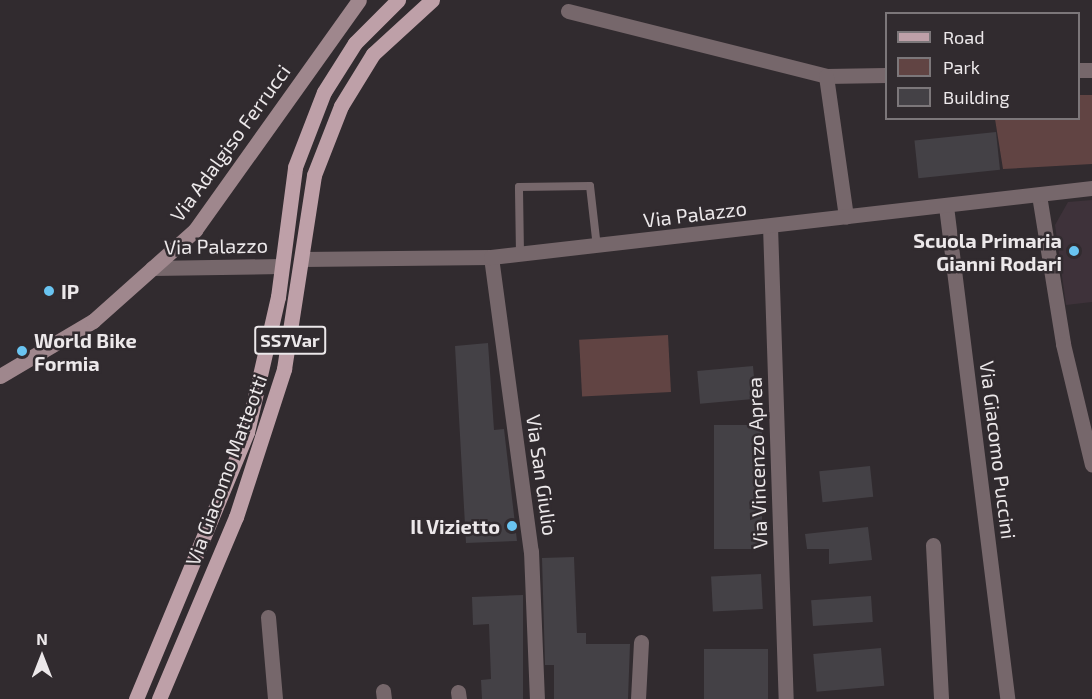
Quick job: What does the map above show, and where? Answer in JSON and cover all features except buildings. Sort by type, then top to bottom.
[{"type":"main road","name":"Via Giacomo Matteotti","points":[[136,699],[247,432],[281,266],[295,167],[324,92],[356,43],[399,0]]},
{"type":"main road","name":"Via Giacomo Matteotti","points":[[159,699],[263,439],[284,369],[314,176],[341,106],[373,54],[432,0]]},
{"type":"street","name":"Via Adalgiso Ferrucci","points":[[0,376],[93,321],[195,230],[359,0]]},
{"type":"street","points":[[568,11],[826,76],[885,75]]},
{"type":"street","points":[[826,76],[846,217]]},
{"type":"street","name":"Via Palazzo","points":[[302,259],[490,257],[598,248],[770,225],[1092,189]]},
{"type":"street","points":[[1039,195],[1063,344],[1092,465]]},
{"type":"street","name":"Via Giacomo Puccini","points":[[946,206],[1007,699]]},
{"type":"street","name":"Via Vincenzo Aprea","points":[[770,225],[786,699]]},
{"type":"street","name":"Via San Giulio","points":[[490,257],[531,551],[537,699]]},
{"type":"street","name":"Via Palazzo","points":[[152,268],[281,266]]},
{"type":"street","points":[[933,545],[941,699]]},
{"type":"street","points":[[268,617],[276,699]]},
{"type":"street","points":[[638,699],[641,642]]},
{"type":"lane","points":[[520,254],[519,187],[590,186],[598,248]]},
{"type":"shaded area","name":"Scuola Primaria Gianni Rodari","points":[[1092,200],[1092,302],[1066,305],[1055,225],[1068,202]]},
{"type":"green space","points":[[1080,95],[1092,95],[1092,164],[1003,169],[995,120],[1080,120]]},
{"type":"green space","points":[[668,335],[671,392],[582,397],[579,340]]},
{"type":"place","name":"Scuola Primaria Gianni Rodari","points":[[1074,251]]},
{"type":"place","name":"IP","points":[[49,291]]},
{"type":"place","name":"World Bike Formia","points":[[22,351]]},
{"type":"place","name":"Il Vizietto","points":[[512,526]]}]
